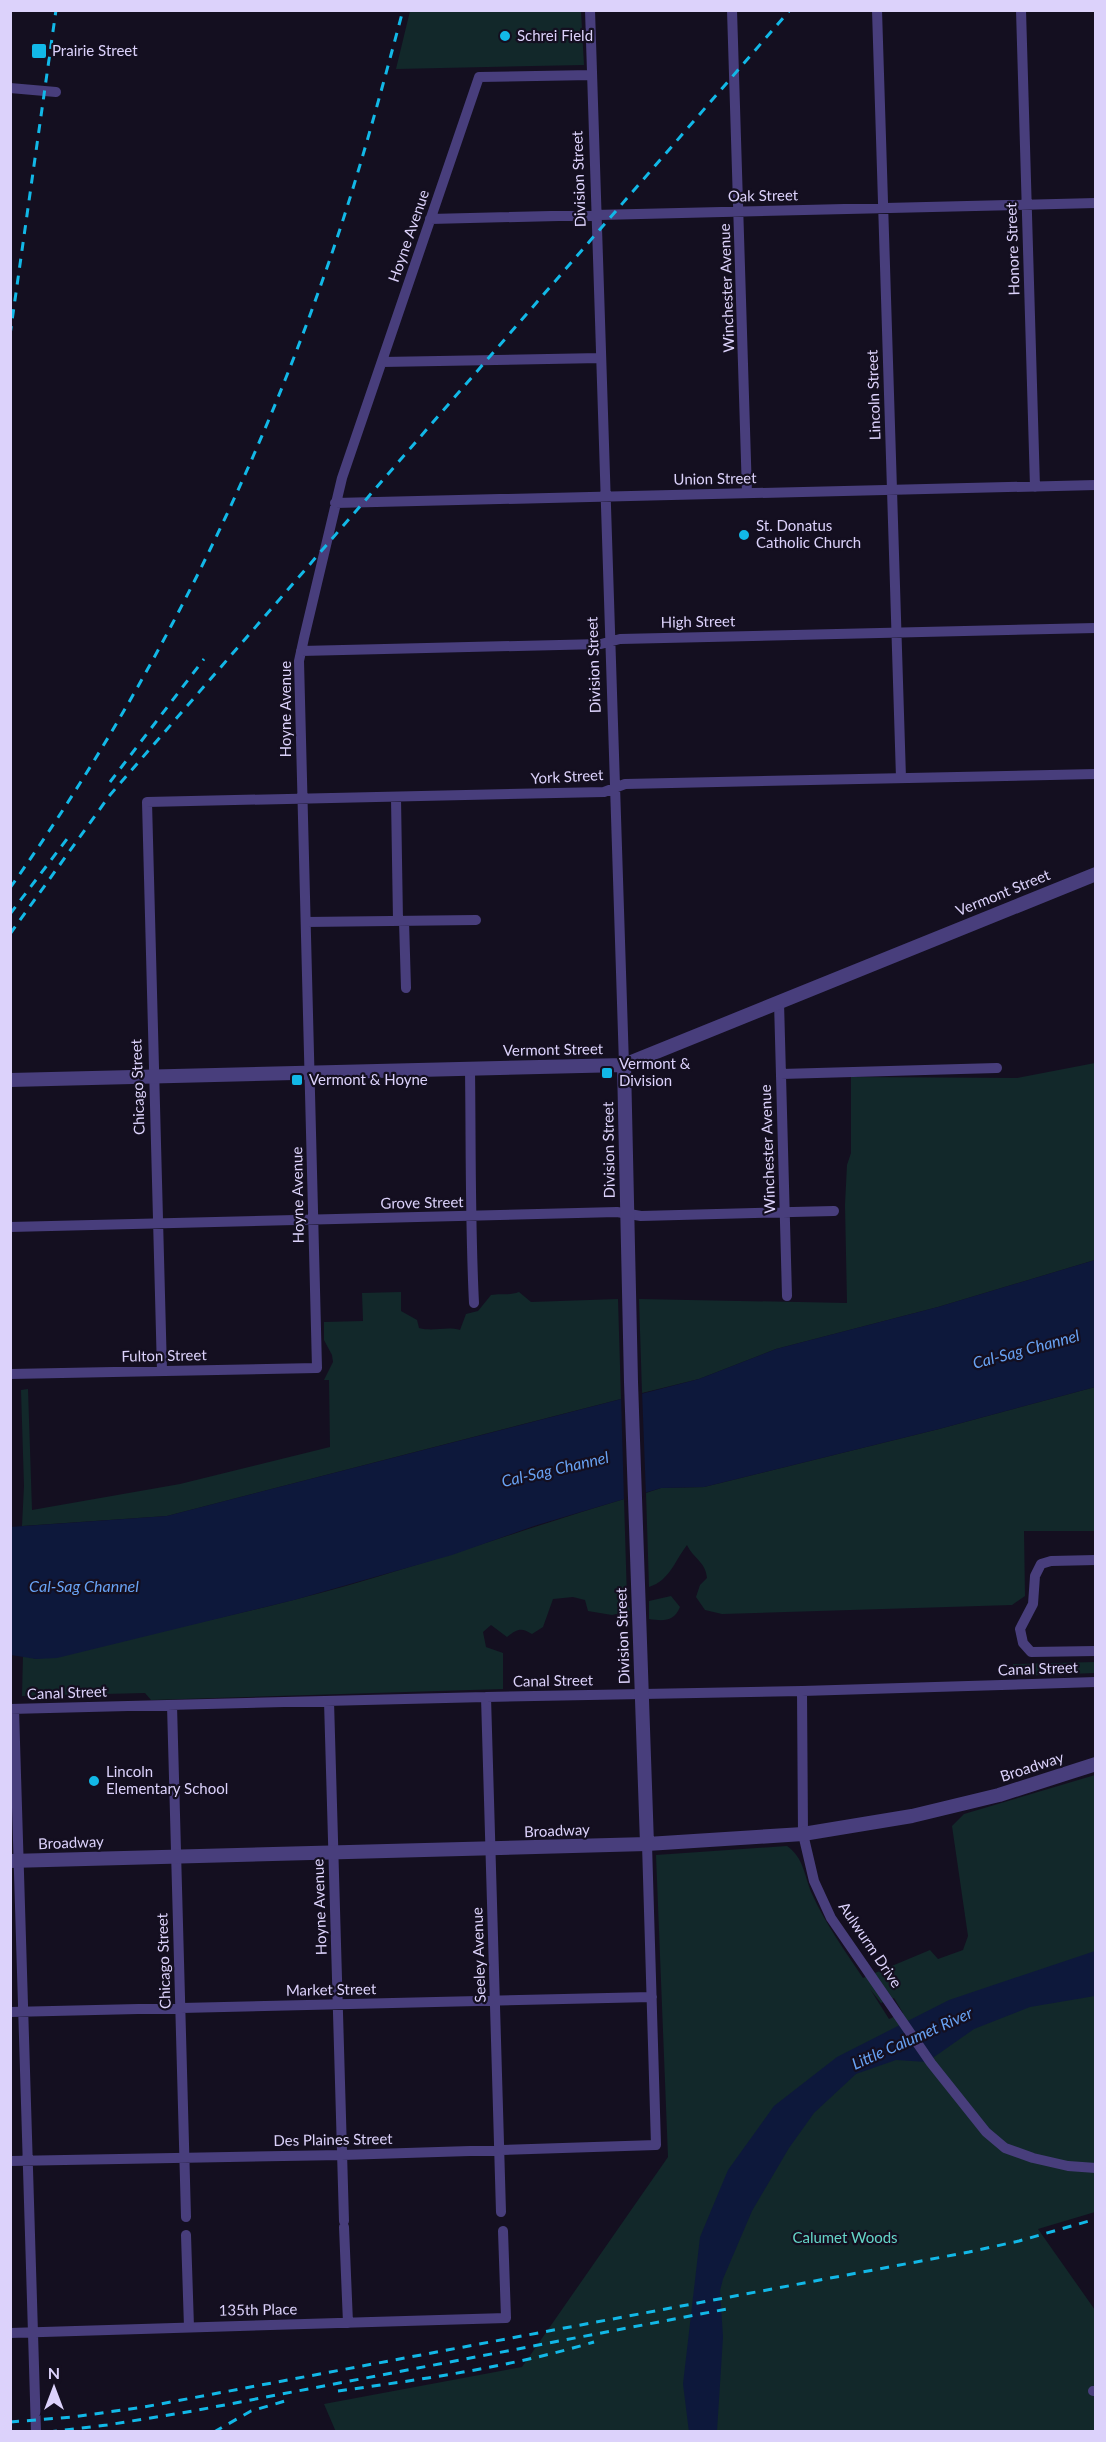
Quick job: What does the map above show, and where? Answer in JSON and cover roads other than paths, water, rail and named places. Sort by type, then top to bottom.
[{"type":"street","name":"Division Street","points":[[590,10],[656,2145]]},
{"type":"street","name":"Winchester Avenue","points":[[732,10],[747,494]]},
{"type":"street","name":"Lincoln Street","points":[[877,10],[901,778]]},
{"type":"street","name":"Honore Street","points":[[1021,10],[1035,487]]},
{"type":"street","name":"Hoyne Avenue","points":[[317,1368],[299,661],[301,651],[335,503],[479,77],[592,75]]},
{"type":"street","points":[[10,88],[56,92]]},
{"type":"street","name":"Oak Street","points":[[430,219],[1095,203]]},
{"type":"street","points":[[382,362],[601,358]]},
{"type":"street","name":"Union Street","points":[[335,503],[1095,485]]},
{"type":"street","name":"High Street","points":[[301,651],[601,644],[620,639],[1095,628]]},
{"type":"street","name":"York Street","points":[[147,802],[604,792],[625,784],[1095,774]]},
{"type":"street","points":[[396,798],[406,988]]},
{"type":"street","name":"Chicago Street","points":[[147,802],[162,1371]]},
{"type":"street","name":"Vermont Street","points":[[10,1080],[624,1065],[1095,874]]},
{"type":"street","points":[[306,922],[476,920]]},
{"type":"street","name":"Winchester Avenue","points":[[779,1002],[787,1296]]},
{"type":"street","points":[[781,1074],[997,1068]]},
{"type":"street","points":[[470,1069],[474,1303]]},
{"type":"street","name":"Grove Street","points":[[10,1227],[617,1212],[641,1216],[834,1211]]},
{"type":"street","name":"Fulton Street","points":[[10,1374],[317,1368]]},
{"type":"street","points":[[1095,1560],[1051,1561],[1041,1564],[1035,1576],[1033,1604],[1020,1629],[1023,1642],[1031,1652],[1095,1651]]},
{"type":"street","name":"Canal Street","points":[[12,1709],[1095,1682]]},
{"type":"street","name":"Aulwurm Drive","points":[[802,1691],[803,1834],[814,1881],[831,1918],[931,2063],[986,2132],[1005,2148],[1033,2158],[1068,2166],[1095,2168]]},
{"type":"street","name":"Seeley Avenue","points":[[486,1697],[501,2212]]},
{"type":"street","name":"Hoyne Avenue","points":[[329,1701],[348,2324]]},
{"type":"street","name":"Chicago Street","points":[[172,1705],[186,2217]]},
{"type":"street","points":[[12,1709],[15,1861],[24,2012],[36,2432]]},
{"type":"street","name":"Broadway","points":[[15,1861],[491,1850],[647,1844],[803,1834],[912,1816],[999,1795],[1095,1764]]},
{"type":"street","name":"Market Street","points":[[10,2012],[652,1997]]},
{"type":"street","name":"Des Plaines Street","points":[[10,2161],[342,2155],[656,2145]]},
{"type":"street","name":"135th Place","points":[[10,2332],[506,2318],[503,2231]]},
{"type":"street","points":[[186,2235],[189,2327]]},
{"type":"water","name":"Cal-Sag Channel","points":[[1095,1260],[1095,1387],[939,1429],[704,1487],[661,1488],[534,1526],[452,1555],[294,1600],[57,1658],[36,1659],[11,1655],[10,1527],[167,1516],[699,1379],[776,1349],[938,1307]]},
{"type":"water","name":"Little Calumet River","points":[[1095,1951],[1095,1996],[1030,2007],[974,2029],[927,2062],[896,2060],[856,2074],[814,2113],[789,2148],[752,2211],[723,2279],[720,2291],[723,2337],[717,2431],[689,2432],[683,2384],[700,2237],[728,2170],[774,2106],[837,2057],[949,2000]]},
{"type":"railway","points":[[10,335],[56,10]]},
{"type":"railway","points":[[10,888],[59,817],[148,669],[188,593],[262,437],[324,276],[346,210],[403,10]]},
{"type":"railway","points":[[10,934],[110,795],[790,10]]},
{"type":"railway","points":[[110,782],[204,659]]},
{"type":"railway","points":[[10,914],[70,835]]},
{"type":"railway","points":[[10,2422],[73,2417],[144,2407],[969,2252],[1019,2241],[1096,2219]]},
{"type":"railway","points":[[48,2432],[193,2411],[732,2308]]},
{"type":"railway","points":[[338,2391],[435,2377],[531,2359],[594,2342]]},
{"type":"railway","points":[[214,2432],[251,2411],[285,2401]]},
{"type":"place","name":"Schrei Field","points":[[505,36]]},
{"type":"place","name":"Prairie Street","points":[[39,51]]},
{"type":"place","name":"St. Donatus Catholic Church","points":[[744,535]]},
{"type":"place","name":"Vermont & Division","points":[[607,1073]]},
{"type":"place","name":"Vermont & Hoyne","points":[[297,1080]]},
{"type":"place","name":"Lincoln Elementary School","points":[[94,1781]]},
{"type":"park label","name":"Calumet Woods","points":[[845,2238]]}]
